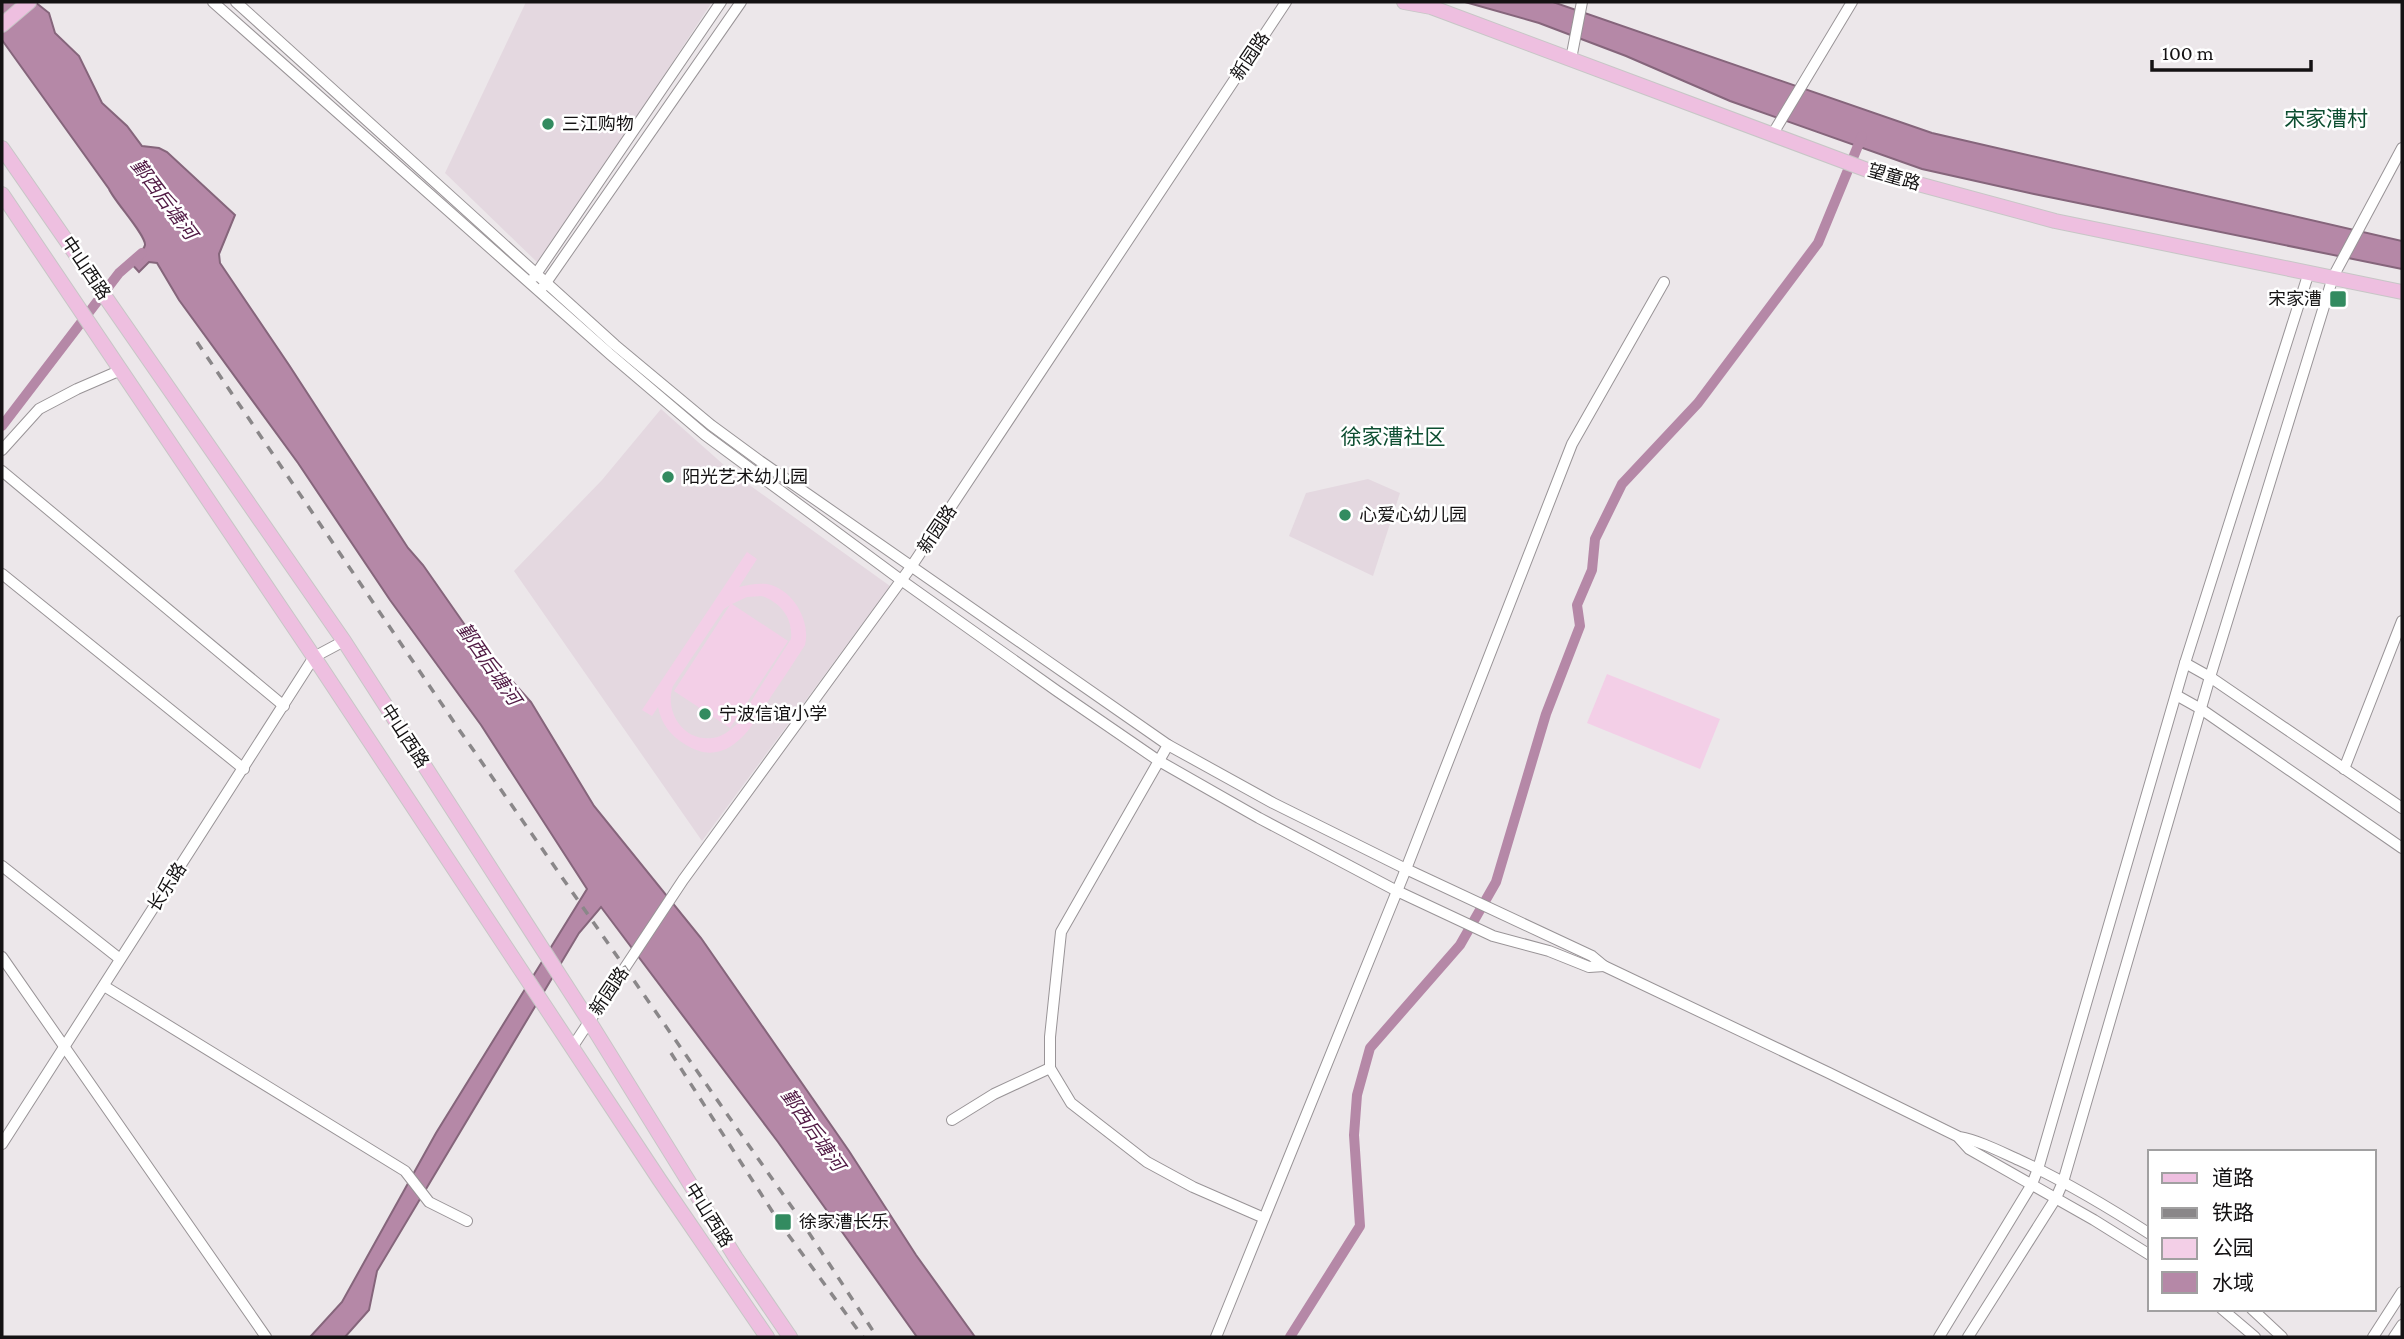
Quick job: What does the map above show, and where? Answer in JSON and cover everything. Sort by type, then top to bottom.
[{"type":"main road","points":[[2,24],[29,2]]},
{"type":"main road","name":"望童路","points":[[1405,2],[1431,8],[1870,171],[2055,221],[2402,292]]},
{"type":"main road","name":"中山西路","points":[[2,148],[344,640],[589,1021],[736,1258],[790,1337]]},
{"type":"main road","name":"中山西路","points":[[2,197],[314,657],[767,1337]]},
{"type":"street","points":[[213,2],[533,278],[711,425],[1168,745],[1273,803],[1592,956],[1604,966],[1959,1138],[1977,1141],[2038,1169],[2148,1233]]},
{"type":"street","points":[[236,2],[533,278]]},
{"type":"street","points":[[533,278],[721,2]]},
{"type":"street","points":[[544,287],[741,2]]},
{"type":"street","name":"新园路","points":[[573,1046],[683,880],[911,567],[1286,2]]},
{"type":"street","points":[[1772,135],[1852,2]]},
{"type":"street","points":[[1571,59],[1582,5]]},
{"type":"street","points":[[1968,1337],[2056,1198],[2063,1182],[2210,677],[2333,277],[2402,148]]},
{"type":"street","points":[[1939,1337],[2032,1184],[2038,1169],[2185,663],[2309,272]]},
{"type":"street","points":[[1216,1337],[1406,869],[1572,444],[1664,282]]},
{"type":"street","points":[[544,287],[705,435],[901,580],[1159,761],[1396,891],[1493,936],[1549,951],[1589,967],[1604,966]]},
{"type":"street","points":[[2,450],[40,409],[121,370]]},
{"type":"street","points":[[2,471],[284,706]]},
{"type":"street","points":[[2,575],[244,768]]},
{"type":"street","points":[[2344,769],[2402,621]]},
{"type":"street","name":"长乐路","points":[[2,1144],[314,657],[344,640]]},
{"type":"street","points":[[2185,663],[2210,677],[2402,808]]},
{"type":"street","points":[[2176,695],[2201,709],[2402,848]]},
{"type":"street","points":[[1168,745],[1061,932],[1050,1037],[1050,1068],[1071,1103],[1147,1162],[1193,1187],[1264,1218]]},
{"type":"street","points":[[2,866],[121,959]]},
{"type":"street","points":[[2,957],[266,1337]]},
{"type":"street","points":[[104,986],[405,1171],[429,1202],[467,1222]]},
{"type":"street","points":[[952,1120],[994,1094],[1050,1068]]},
{"type":"street","points":[[1959,1138],[1969,1149],[2148,1254]]},
{"type":"street","points":[[2373,1337],[2402,1292]]},
{"type":"street","points":[[2224,1311],[2255,1337]]},
{"type":"street","points":[[2254,1311],[2282,1337]]},
{"type":"street","points":[[2394,1337],[2402,1325]]},
{"type":"shaded area","points":[[526,2],[712,2],[540,265],[445,173]]},
{"type":"shaded area","name":"宁波信谊小学","points":[[661,409],[734,474],[890,586],[702,841],[514,571],[602,480]]},
{"type":"shaded area","name":"心爱心幼儿园","points":[[1368,479],[1400,493],[1373,576],[1289,536],[1306,493]]},
{"type":"green space","points":[[747,552],[757,559],[739,587],[767,584],[785,592],[798,607],[806,636],[805,645],[748,731],[727,749],[701,752],[686,745],[671,733],[664,724],[658,707],[652,716],[642,710]],"holes":[[[762,596],[784,612],[790,624],[791,639],[736,725],[716,737],[702,738],[692,735],[678,723],[674,714],[671,705],[673,686],[724,609],[730,605],[674,691],[730,728],[788,641],[732,604],[747,597]]]},
{"type":"green space","points":[[1607,674],[1720,719],[1700,769],[1587,723]]},
{"type":"water","name":"鄞西后塘河","points":[[2,2],[35,2],[49,13],[55,33],[79,56],[102,103],[127,126],[142,146],[167,152],[235,215],[219,254],[220,263],[408,548],[474,638],[531,702],[594,806],[701,938],[849,1151],[916,1255],[975,1337],[917,1337],[778,1142],[601,907],[579,933],[377,1271],[369,1310],[345,1337],[310,1337],[342,1302],[436,1133],[587,889],[481,725],[390,600],[298,463],[179,300],[157,263],[149,262],[139,272],[129,261],[143,249],[144,240],[2,40]]},
{"type":"water","points":[[1465,2],[1553,2],[1932,133],[2402,241],[2402,269],[1922,169],[1730,101],[1626,56],[1539,23]]},
{"type":"waterway","points":[[1290,1337],[1360,1226],[1354,1135],[1357,1095],[1370,1048],[1460,945],[1496,882],[1546,714],[1580,626],[1577,605],[1592,570],[1595,539],[1622,484],[1698,403],[1818,243],[1862,136]]},
{"type":"waterway","points":[[2,426],[119,273],[142,253]]},
{"type":"railway","points":[[197,342],[460,731],[796,1213],[877,1337]]},
{"type":"railway","points":[[671,1053],[779,1222],[863,1337]]},
{"type":"place","name":"三江购物","points":[[548,124]]},
{"type":"place","name":"宋家漕","points":[[2338,299]]},
{"type":"place","name":"阳光艺术幼儿园","points":[[668,477]]},
{"type":"place","name":"心爱心幼儿园","points":[[1345,515]]},
{"type":"place","name":"宁波信谊小学","points":[[705,714]]},
{"type":"place","name":"徐家漕长乐","points":[[783,1222]]},
{"type":"district","name":"宋家漕村","points":[[2326,119]]},
{"type":"district","name":"徐家漕社区","points":[[1393,437]]}]
